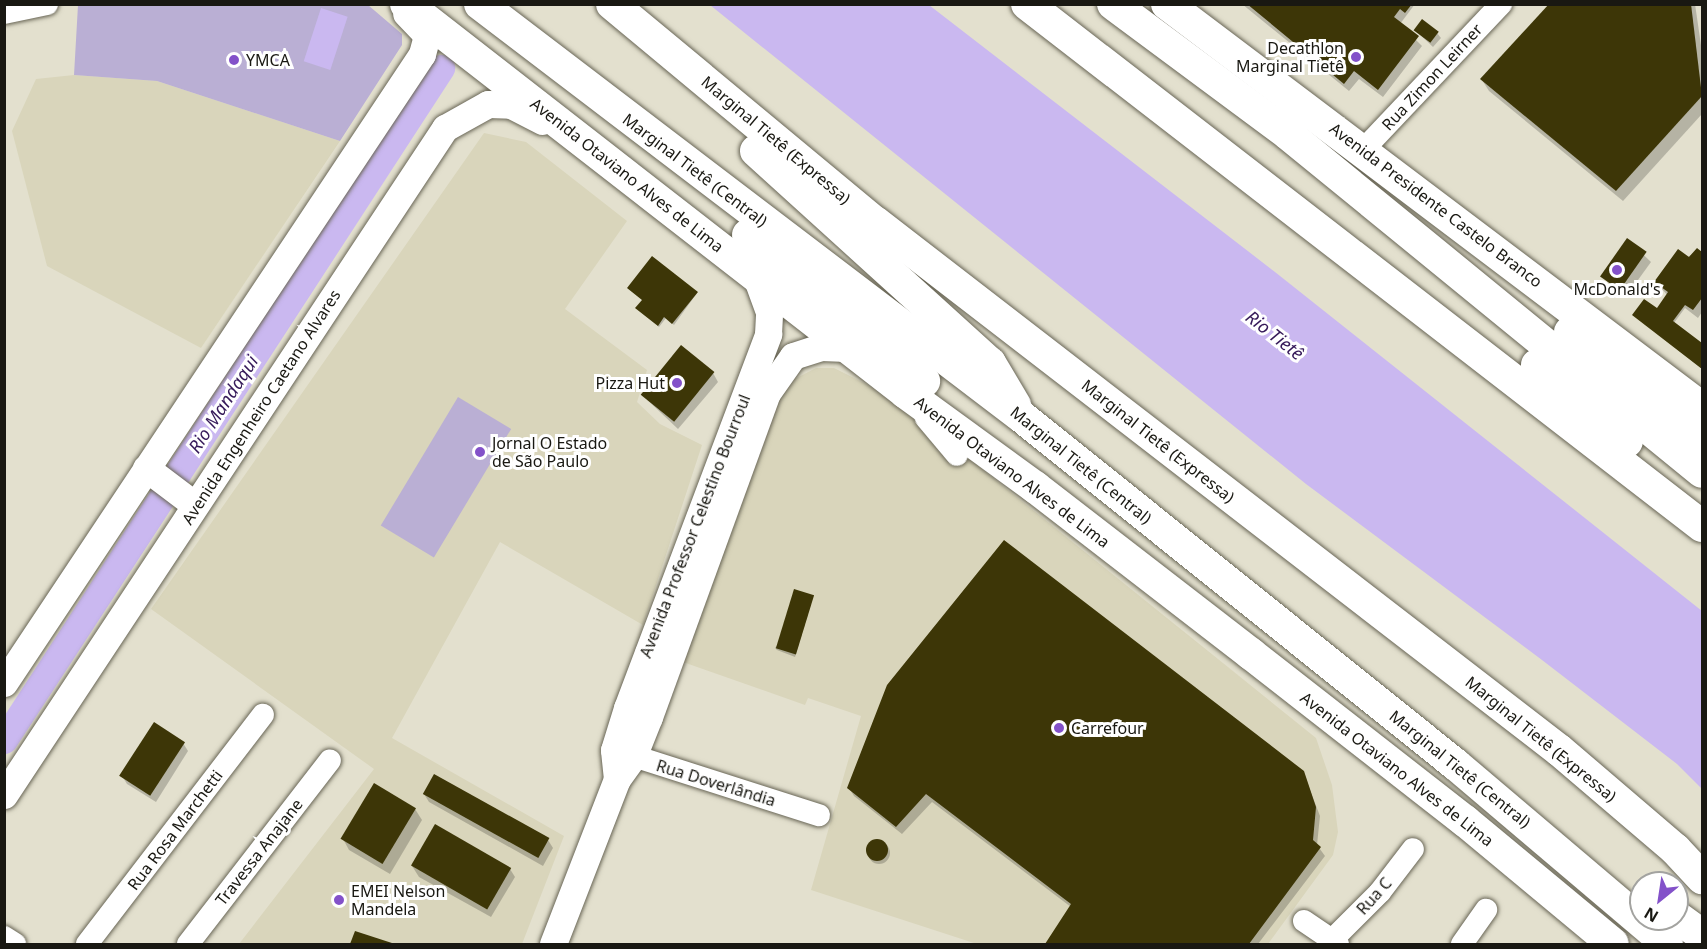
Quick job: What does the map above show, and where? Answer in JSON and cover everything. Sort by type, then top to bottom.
[{"type":"highway","name":"Avenida Otaviano Alves de Lima","points":[[406,4],[847,348],[1035,487],[1465,821],[1612,942]]},
{"type":"highway","name":"Marginal Tietê (Central)","points":[[480,4],[589,91],[1022,417],[1455,764],[1667,945]]},
{"type":"highway","points":[[611,4],[625,32],[990,363],[1022,417]]},
{"type":"highway","name":"Marginal Tietê (Expressa)","points":[[611,4],[875,222],[1559,750],[1675,849],[1702,878]]},
{"type":"highway","points":[[1027,4],[1702,526]]},
{"type":"highway","points":[[1113,4],[1288,134],[1702,472]]},
{"type":"highway","name":"Avenida Presidente Castelo Branco","points":[[1167,4],[1424,195],[1702,408]]},
{"type":"highway","points":[[1184,56],[1192,73],[1224,105],[1581,402],[1693,500],[1702,515]]},
{"type":"highway","points":[[589,91],[723,214],[964,414],[1035,487]]},
{"type":"highway","points":[[1424,195],[1442,224],[1702,445]]},
{"type":"highway","points":[[1455,764],[1629,883]]},
{"type":"highway","points":[[1689,926],[1702,935]]},
{"type":"main road","points":[[4,683],[422,54],[428,35],[402,4]]},
{"type":"main road","name":"Avenida Engenheiro Caetano Alvares","points":[[4,795],[85,679],[195,505],[445,128],[463,115],[499,104],[565,128]]},
{"type":"main road","name":"Avenida Professor Celestino Bourroul","points":[[553,945],[617,779],[686,543],[721,505],[722,488],[718,478],[720,464],[768,334],[769,312],[756,276]]},
{"type":"main road","points":[[768,334],[784,338],[793,356],[821,347],[847,348]]},
{"type":"main road","name":"Avenida Professor Celestino Bourroul","points":[[624,754],[767,393],[793,356]]},
{"type":"main road","points":[[146,468],[195,505]]},
{"type":"street","points":[[4,13],[47,4]]},
{"type":"street","name":"Rua Zimon Leirner","points":[[1363,150],[1500,4]]},
{"type":"street","points":[[906,393],[957,455]]},
{"type":"street","name":"Rua Rosa Marchetti","points":[[87,945],[263,715]]},
{"type":"street","name":"Rua Doverlândia","points":[[624,754],[819,815]]},
{"type":"street","name":"Travessa Anajane","points":[[188,945],[330,760]]},
{"type":"street","name":"Rua C","points":[[1304,921],[1335,942],[1380,892],[1413,849]]},
{"type":"street","points":[[1462,945],[1486,910]]},
{"type":"street","points":[[4,937],[15,945]]},
{"type":"shaded area","name":"YMCA","points":[[78,5],[368,5],[402,34],[402,45],[340,141],[157,81],[74,75]]},
{"type":"shaded area","points":[[74,75],[157,81],[340,141],[201,348],[47,266],[12,131],[36,79]]},
{"type":"shaded area","name":"Jornal O Estado de São Paulo","points":[[484,133],[526,142],[627,221],[565,309],[647,370],[637,402],[660,424],[702,445],[643,625],[500,542],[392,738],[564,836],[522,944],[239,944],[374,769],[151,609]]},
{"type":"shaded area","points":[[816,368],[834,368],[868,385],[952,445],[1316,738],[1332,785],[1338,832],[1333,855],[1268,944],[977,944],[811,890],[861,716],[808,698],[805,705],[680,661],[776,400],[791,381]]},
{"type":"shaded area","points":[[458,397],[511,429],[434,558],[381,526]]},
{"type":"water","name":"Rio Tietê","points":[[710,5],[929,5],[1275,272],[1702,611],[1702,789],[1677,764],[1542,660],[1306,484]]},
{"type":"water","points":[[321,8],[348,17],[330,70],[304,61]]},
{"type":"building","name":"Decathlon Marginal Tietê","points":[[1247,4],[1412,4],[1405,13],[1400,9],[1394,17],[1419,36],[1378,90],[1354,71],[1344,84]]},
{"type":"building","points":[[1549,4],[1691,4],[1702,96],[1616,191],[1480,79]]},
{"type":"building","points":[[1422,19],[1439,32],[1430,43],[1414,30]]},
{"type":"building","points":[[1627,238],[1647,252],[1620,290],[1600,277]]},
{"type":"building","points":[[1697,248],[1702,252],[1702,298],[1693,310],[1685,305],[1673,321],[1702,343],[1702,369],[1632,315],[1644,299],[1657,308],[1668,292],[1654,282],[1678,249],[1689,257]]},
{"type":"building","points":[[652,256],[698,292],[672,324],[664,317],[658,326],[635,308],[642,300],[627,288]]},
{"type":"building","name":"Pizza Hut","points":[[681,345],[714,372],[674,422],[641,395]]},
{"type":"building","name":"Carrefour","points":[[1004,540],[1304,771],[1316,807],[1313,840],[1321,847],[1249,944],[1045,944],[1071,904],[926,794],[896,827],[847,788],[887,685]]},
{"type":"building","points":[[794,589],[814,595],[796,654],[776,648]]},
{"type":"building","points":[[154,722],[185,742],[150,796],[119,776]]},
{"type":"building","points":[[434,774],[549,838],[538,858],[423,794]]},
{"type":"building","points":[[374,783],[416,808],[383,864],[341,839]]},
{"type":"building","points":[[435,824],[511,868],[487,910],[411,866]]},
{"type":"building","points":[[877,839],[885,842],[888,850],[885,858],[877,861],[869,858],[866,850],[869,842]]},
{"type":"building","points":[[355,931],[395,944],[350,944]]},
{"type":"waterway","name":"Rio Mandaqui","points":[[4,740],[441,68]]},
{"type":"place","name":"Decathlon Marginal Tietê","points":[[1356,57]]},
{"type":"place","name":"YMCA","points":[[234,60]]},
{"type":"place","name":"McDonald's","points":[[1617,270]]},
{"type":"place","name":"Pizza Hut","points":[[677,383]]},
{"type":"place","name":"Jornal O Estado de São Paulo","points":[[480,452]]},
{"type":"place","name":"Carrefour","points":[[1059,728]]},
{"type":"place","name":"EMEI Nelson Mandela","points":[[339,900]]}]
